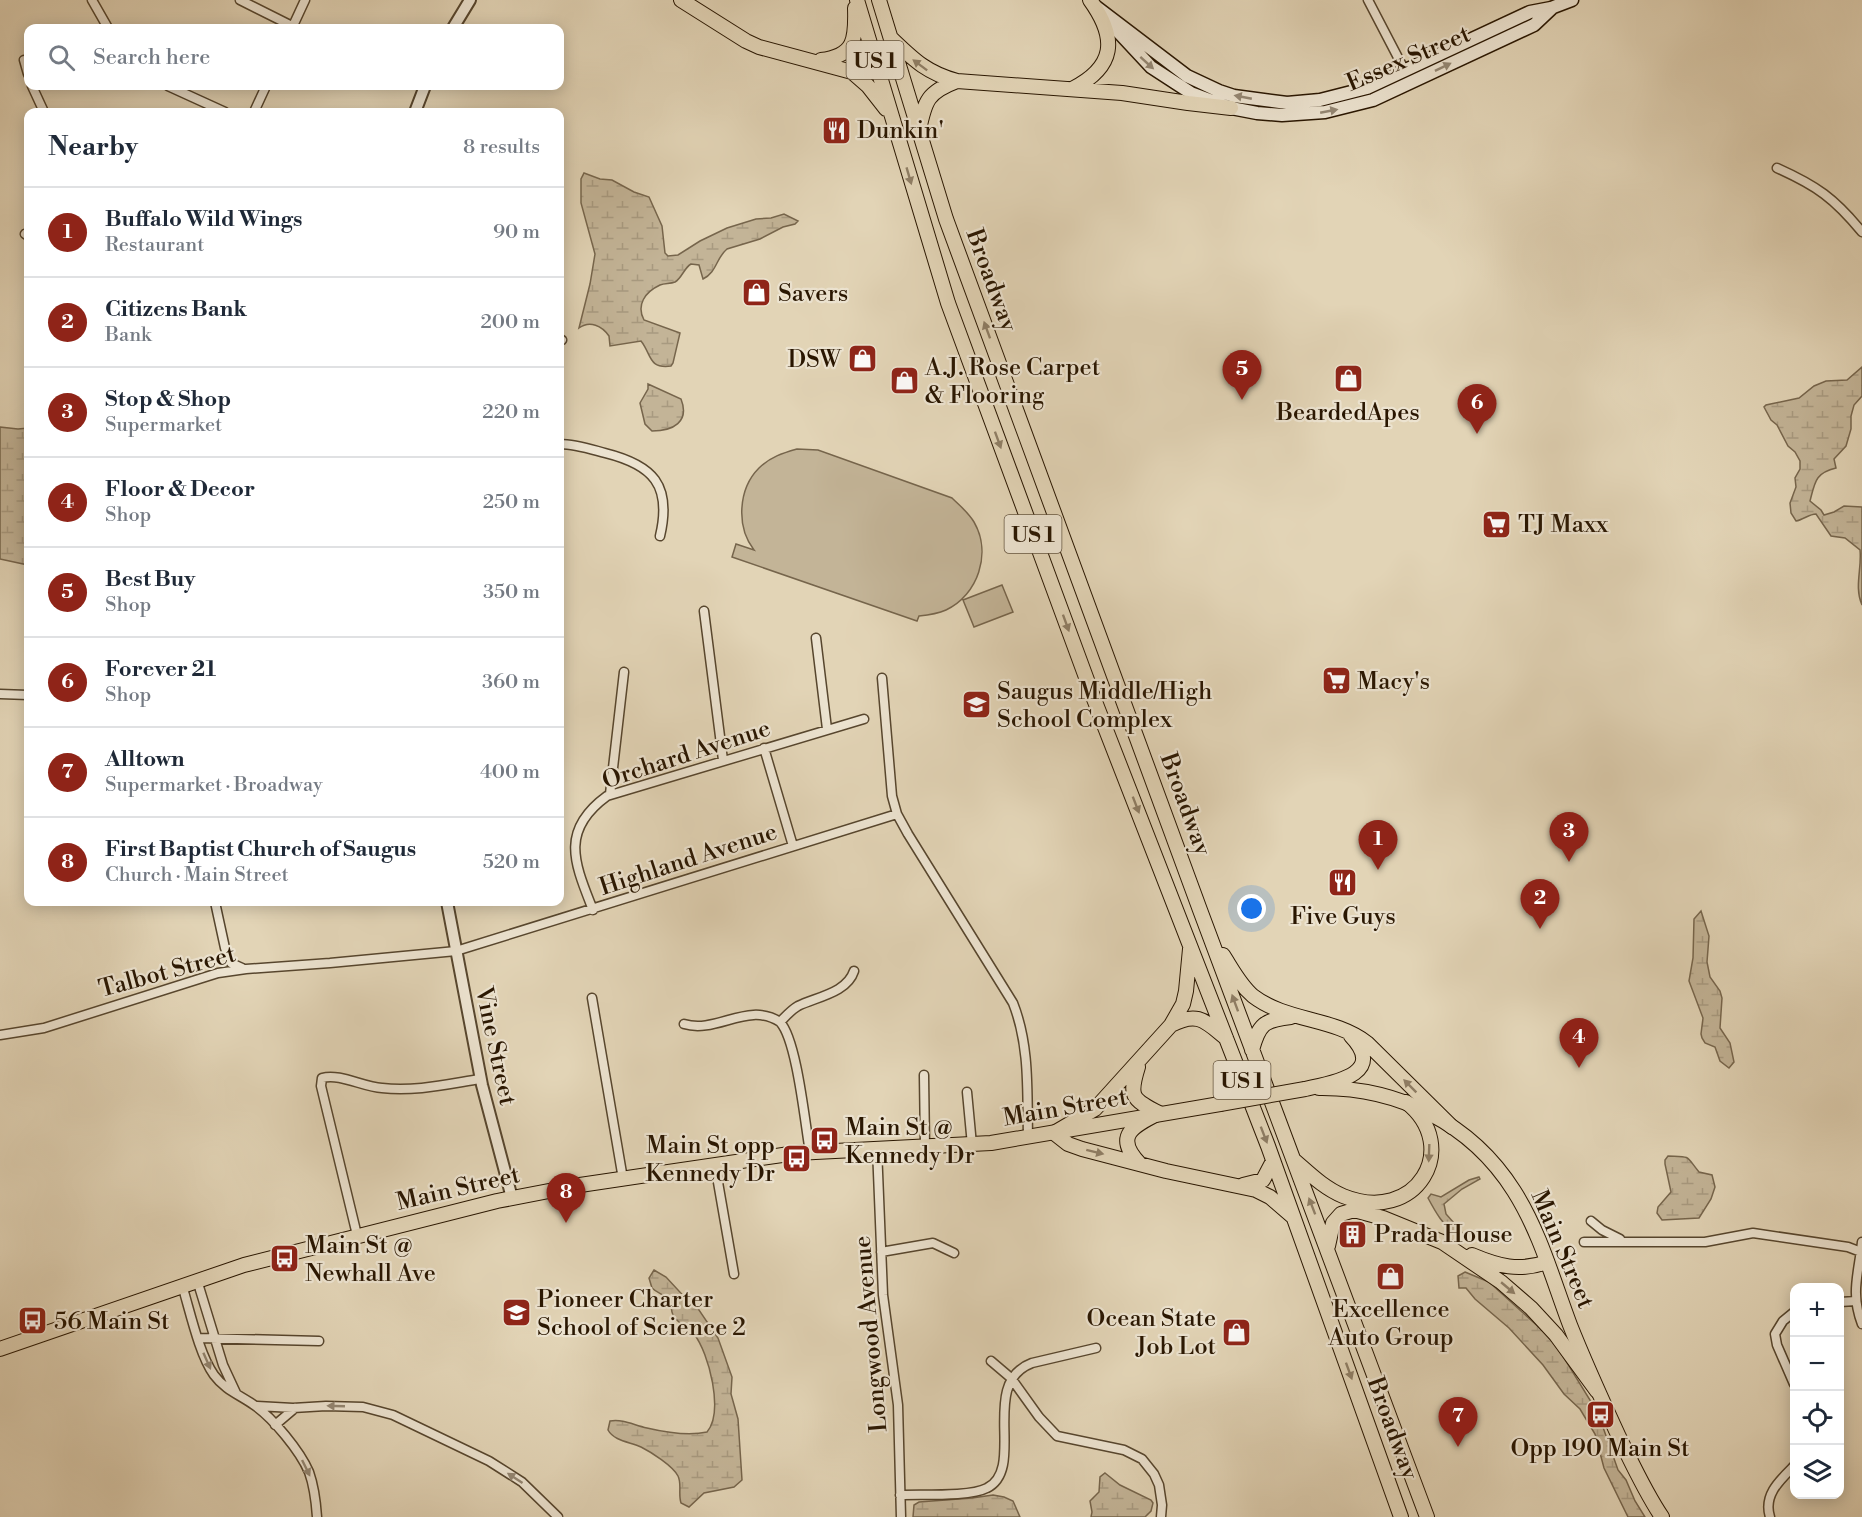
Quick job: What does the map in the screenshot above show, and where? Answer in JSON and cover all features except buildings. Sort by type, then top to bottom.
[{"type":"main road","points":[[811,61],[837,58],[849,50],[854,38],[856,0]]},
{"type":"main road","name":"Broadway","points":[[856,0],[948,303],[1090,688],[1273,1161],[1401,1517]]},
{"type":"main road","name":"Broadway","points":[[879,0],[946,219],[1207,929],[1427,1517]]},
{"type":"main road","name":"Essex Street","points":[[1090,2],[1187,76],[1234,96],[1287,103],[1320,100],[1367,88],[1530,12],[1551,8],[1572,0]]},
{"type":"main road","points":[[687,2],[752,44],[773,52],[855,74],[868,86],[893,120]]},
{"type":"main road","points":[[1072,89],[1090,80],[1098,72],[1107,54],[1107,33],[1104,23],[1090,2]]},
{"type":"main road","name":"Essex Street","points":[[1090,2],[1151,67],[1191,93],[1231,108],[1270,114],[1312,114],[1373,100],[1534,25],[1551,8]]},
{"type":"main road","points":[[890,37],[918,64],[941,77],[957,81],[1136,94],[1231,108]]},
{"type":"main road","points":[[918,132],[928,98],[937,90],[957,81]]},
{"type":"main road","points":[[1207,929],[1239,981],[1250,992],[1271,1007],[1296,1017],[1330,1024],[1367,1043],[1452,1127]]},
{"type":"main road","points":[[1190,943],[1183,1004],[1171,1025],[1095,1109],[1054,1133],[1068,1144],[1082,1149],[1239,1186],[1270,1197],[1293,1217]]},
{"type":"main road","points":[[1252,1050],[1257,1034],[1264,1024],[1274,1019],[1296,1017]]},
{"type":"main road","points":[[1171,1025],[1183,1019],[1200,1018],[1227,1039]]},
{"type":"main road","points":[[1305,1089],[1346,1079],[1358,1070],[1362,1062],[1362,1051],[1348,1033]]},
{"type":"main road","points":[[1139,1062],[1131,1084],[1133,1093],[1138,1102],[1159,1113]]},
{"type":"main road","name":"Main Street","points":[[0,1349],[182,1285],[288,1252],[512,1198],[623,1179],[810,1152],[972,1145],[1305,1089],[1354,1089],[1380,1093],[1406,1102],[1452,1127],[1480,1150],[1514,1191],[1530,1221],[1597,1391],[1643,1487],[1662,1517]]},
{"type":"main road","points":[[1293,1159],[1322,1185],[1349,1198],[1379,1203],[1407,1196],[1425,1176],[1429,1165],[1430,1148],[1424,1123],[1416,1110],[1406,1102]]},
{"type":"main road","points":[[1140,1164],[1129,1150],[1129,1134],[1136,1125],[1159,1113]]},
{"type":"main road","points":[[1239,1186],[1263,1180],[1273,1161]]},
{"type":"main road","points":[[1327,1248],[1333,1223],[1341,1214],[1350,1210],[1370,1213],[1491,1263],[1510,1268],[1529,1267],[1547,1262]]},
{"type":"main road","points":[[1442,1242],[1501,1282],[1531,1308],[1562,1343],[1597,1391]]},
{"type":"street","points":[[92,0],[106,24]]},
{"type":"street","points":[[240,0],[286,24]]},
{"type":"street","points":[[296,24],[305,0]]},
{"type":"street","points":[[455,24],[470,0]]},
{"type":"street","points":[[1368,0],[1405,71]]},
{"type":"street","points":[[34,90],[42,108]]},
{"type":"street","points":[[177,90],[216,108]]},
{"type":"street","points":[[256,108],[265,90]]},
{"type":"street","points":[[416,108],[423,90]]},
{"type":"street","points":[[1777,168],[1822,191],[1862,232]]},
{"type":"street","points":[[564,444],[613,455],[647,470],[659,486],[662,500],[660,536]]},
{"type":"street","points":[[704,611],[723,760]]},
{"type":"street","points":[[816,638],[828,729]]},
{"type":"street","points":[[610,794],[624,672]]},
{"type":"street","points":[[882,678],[892,796],[897,814],[916,850],[1013,1003],[1020,1022],[1027,1061],[1028,1137]]},
{"type":"street","points":[[0,694],[24,695]]},
{"type":"street","name":"Orchard Avenue","points":[[593,910],[576,867],[576,843],[583,820],[599,802],[610,794],[864,719]]},
{"type":"street","points":[[764,748],[793,846]]},
{"type":"street","name":"Highland Avenue","points":[[456,951],[897,814]]},
{"type":"street","points":[[216,906],[225,948],[231,963],[246,969]]},
{"type":"street","name":"Vine Street","points":[[448,906],[480,1079],[512,1198]]},
{"type":"street","name":"Talbot Street","points":[[0,1035],[44,1028],[209,975],[246,969],[456,951]]},
{"type":"street","points":[[780,1022],[797,1006],[843,985],[854,971]]},
{"type":"street","points":[[592,998],[623,1179]]},
{"type":"street","points":[[684,1024],[701,1027],[754,1014],[770,1017],[780,1022],[787,1031],[792,1049],[810,1152]]},
{"type":"street","points":[[924,1075],[925,1147]]},
{"type":"street","points":[[357,1235],[321,1086],[322,1078],[382,1088],[423,1087],[480,1079]]},
{"type":"street","points":[[967,1092],[972,1145]]},
{"type":"street","name":"Longwood Avenue","points":[[877,1148],[884,1307],[897,1392],[901,1517]]},
{"type":"street","points":[[715,1165],[734,1274]]},
{"type":"street","points":[[1591,1221],[1602,1230],[1623,1241]]},
{"type":"street","points":[[1584,1242],[1705,1242],[1743,1234],[1758,1234],[1848,1247],[1862,1252]]},
{"type":"street","points":[[1862,1242],[1857,1272],[1857,1301],[1862,1324]]},
{"type":"street","points":[[881,1252],[933,1243],[954,1253]]},
{"type":"street","points":[[198,1280],[223,1365],[236,1393]]},
{"type":"street","points":[[182,1285],[208,1365],[216,1378],[232,1392],[257,1406],[296,1450],[309,1472],[317,1517]]},
{"type":"street","points":[[1844,1302],[1857,1301]]},
{"type":"street","points":[[1790,1315],[1783,1321],[1775,1334],[1777,1345],[1790,1375]]},
{"type":"street","points":[[199,1338],[319,1341]]},
{"type":"street","points":[[900,1495],[969,1493],[987,1489],[999,1476],[1003,1466],[1006,1401],[1011,1378],[1019,1370],[1032,1364],[1096,1348]]},
{"type":"street","points":[[991,1361],[1011,1378],[1039,1417],[1057,1436],[1124,1450],[1142,1459],[1160,1485],[1161,1517]]},
{"type":"street","points":[[257,1406],[363,1407],[406,1420],[489,1461],[522,1482],[558,1517]]},
{"type":"street","points":[[275,1425],[295,1408]]},
{"type":"street","points":[[1770,1517],[1768,1505],[1770,1497],[1780,1480],[1790,1470]]},
{"type":"green space","points":[[584,173],[600,179],[612,180],[649,197],[662,226],[665,253],[668,256],[678,255],[727,228],[756,219],[784,214],[798,221],[760,239],[727,249],[711,273],[703,279],[699,265],[691,264],[675,282],[660,285],[646,295],[641,309],[644,320],[680,333],[671,366],[658,365],[654,363],[641,341],[610,346],[609,336],[603,329],[591,324],[579,328],[595,254],[581,203],[581,179]]},
{"type":"green space","points":[[1862,367],[1862,396],[1854,405],[1846,446],[1834,459],[1836,468],[1817,479],[1810,501],[1824,515],[1844,506],[1862,507],[1862,605],[1858,585],[1860,550],[1845,538],[1831,536],[1816,514],[1796,521],[1791,513],[1790,503],[1796,487],[1795,478],[1800,469],[1800,461],[1764,407],[1799,398],[1814,386],[1826,381],[1847,380]]},
{"type":"green space","points":[[648,384],[681,399],[683,414],[678,424],[660,431],[652,431],[645,424],[640,403],[648,389]]},
{"type":"green space","points":[[0,427],[24,428],[24,564],[0,559]]},
{"type":"green space","points":[[797,449],[818,450],[952,498],[974,522],[982,547],[979,572],[974,584],[966,594],[946,610],[919,616],[917,621],[732,557],[736,544],[754,550],[748,541],[742,519],[743,497],[752,477],[768,461]]},
{"type":"green space","points":[[1002,585],[1013,612],[974,627],[963,600]]},
{"type":"green space","points":[[1701,911],[1709,936],[1707,962],[1710,977],[1722,998],[1720,1028],[1730,1043],[1734,1062],[1729,1068],[1720,1061],[1715,1047],[1705,1043],[1702,1038],[1703,1018],[1689,981],[1693,958],[1694,919]]},
{"type":"green space","points":[[1668,1156],[1687,1158],[1699,1172],[1712,1175],[1715,1187],[1711,1199],[1699,1218],[1662,1220],[1657,1213],[1658,1207],[1671,1192],[1665,1164]]},
{"type":"green space","points":[[1479,1177],[1480,1179],[1462,1189],[1444,1204],[1446,1214],[1462,1233],[1458,1235],[1444,1223],[1428,1198],[1431,1194],[1441,1197],[1469,1180]]},
{"type":"green space","points":[[654,1270],[666,1277],[690,1303],[697,1307],[718,1338],[732,1377],[731,1394],[738,1419],[742,1480],[734,1487],[704,1493],[689,1507],[681,1503],[679,1479],[672,1468],[641,1447],[618,1439],[608,1430],[610,1421],[615,1421],[669,1432],[700,1433],[707,1432],[712,1423],[714,1397],[705,1355],[694,1334],[675,1318],[669,1300],[652,1288],[649,1278]]},
{"type":"green space","points":[[1465,1272],[1489,1282],[1553,1340],[1598,1413],[1618,1470],[1626,1480],[1645,1517],[1628,1517],[1604,1468],[1595,1434],[1580,1409],[1564,1394],[1543,1365],[1509,1328],[1475,1299],[1466,1288],[1459,1288],[1458,1276]]},
{"type":"green space","points":[[1105,1473],[1120,1485],[1151,1500],[1153,1503],[1151,1511],[1145,1517],[1091,1517],[1090,1501],[1099,1492],[1100,1477]]},
{"type":"green space","points":[[993,1495],[1013,1501],[1020,1517],[913,1517],[914,1505],[919,1502]]},
{"type":"place","name":"Dunkin'","points":[[836,130]]},
{"type":"place","name":"Savers","points":[[757,293]]},
{"type":"place","name":"DSW","points":[[862,359]]},
{"type":"place","name":"BeardedApes","points":[[1348,379]]},
{"type":"place","name":"A.J. Rose Carpet & Flooring","points":[[904,381]]},
{"type":"place","name":"Best Buy","points":[[1242,400]]},
{"type":"place","name":"Forever 21","points":[[1477,434]]},
{"type":"place","name":"TJ Maxx","points":[[1497,524]]},
{"type":"place","name":"Macy's","points":[[1336,681]]},
{"type":"place","name":"Saugus Middle/High School Complex","points":[[976,705]]},
{"type":"place","name":"Stop & Shop","points":[[1569,862]]},
{"type":"place","name":"Buffalo Wild Wings","points":[[1378,870]]},
{"type":"place","name":"Five Guys","points":[[1343,883]]},
{"type":"place","name":"Citizens Bank","points":[[1540,929]]},
{"type":"place","name":"Floor & Decor","points":[[1579,1068]]},
{"type":"place","name":"Main St @ Kennedy Dr","points":[[824,1141]]},
{"type":"place","name":"Main St opp Kennedy Dr","points":[[796,1159]]},
{"type":"place","name":"First Baptist Church of Saugus","points":[[566,1223]]},
{"type":"place","name":"Prada House","points":[[1353,1234]]},
{"type":"place","name":"Main St @ Newhall Ave","points":[[284,1259]]},
{"type":"place","name":"Excellence Auto Group","points":[[1391,1276]]},
{"type":"place","name":"Pioneer Charter School of Science 2","points":[[516,1313]]},
{"type":"place","name":"56 Main St","points":[[33,1321]]},
{"type":"place","name":"Ocean State Job Lot","points":[[1237,1332]]},
{"type":"place","name":"Opp 190 Main St","points":[[1600,1415]]},
{"type":"place","name":"Alltown","points":[[1458,1447]]}]
